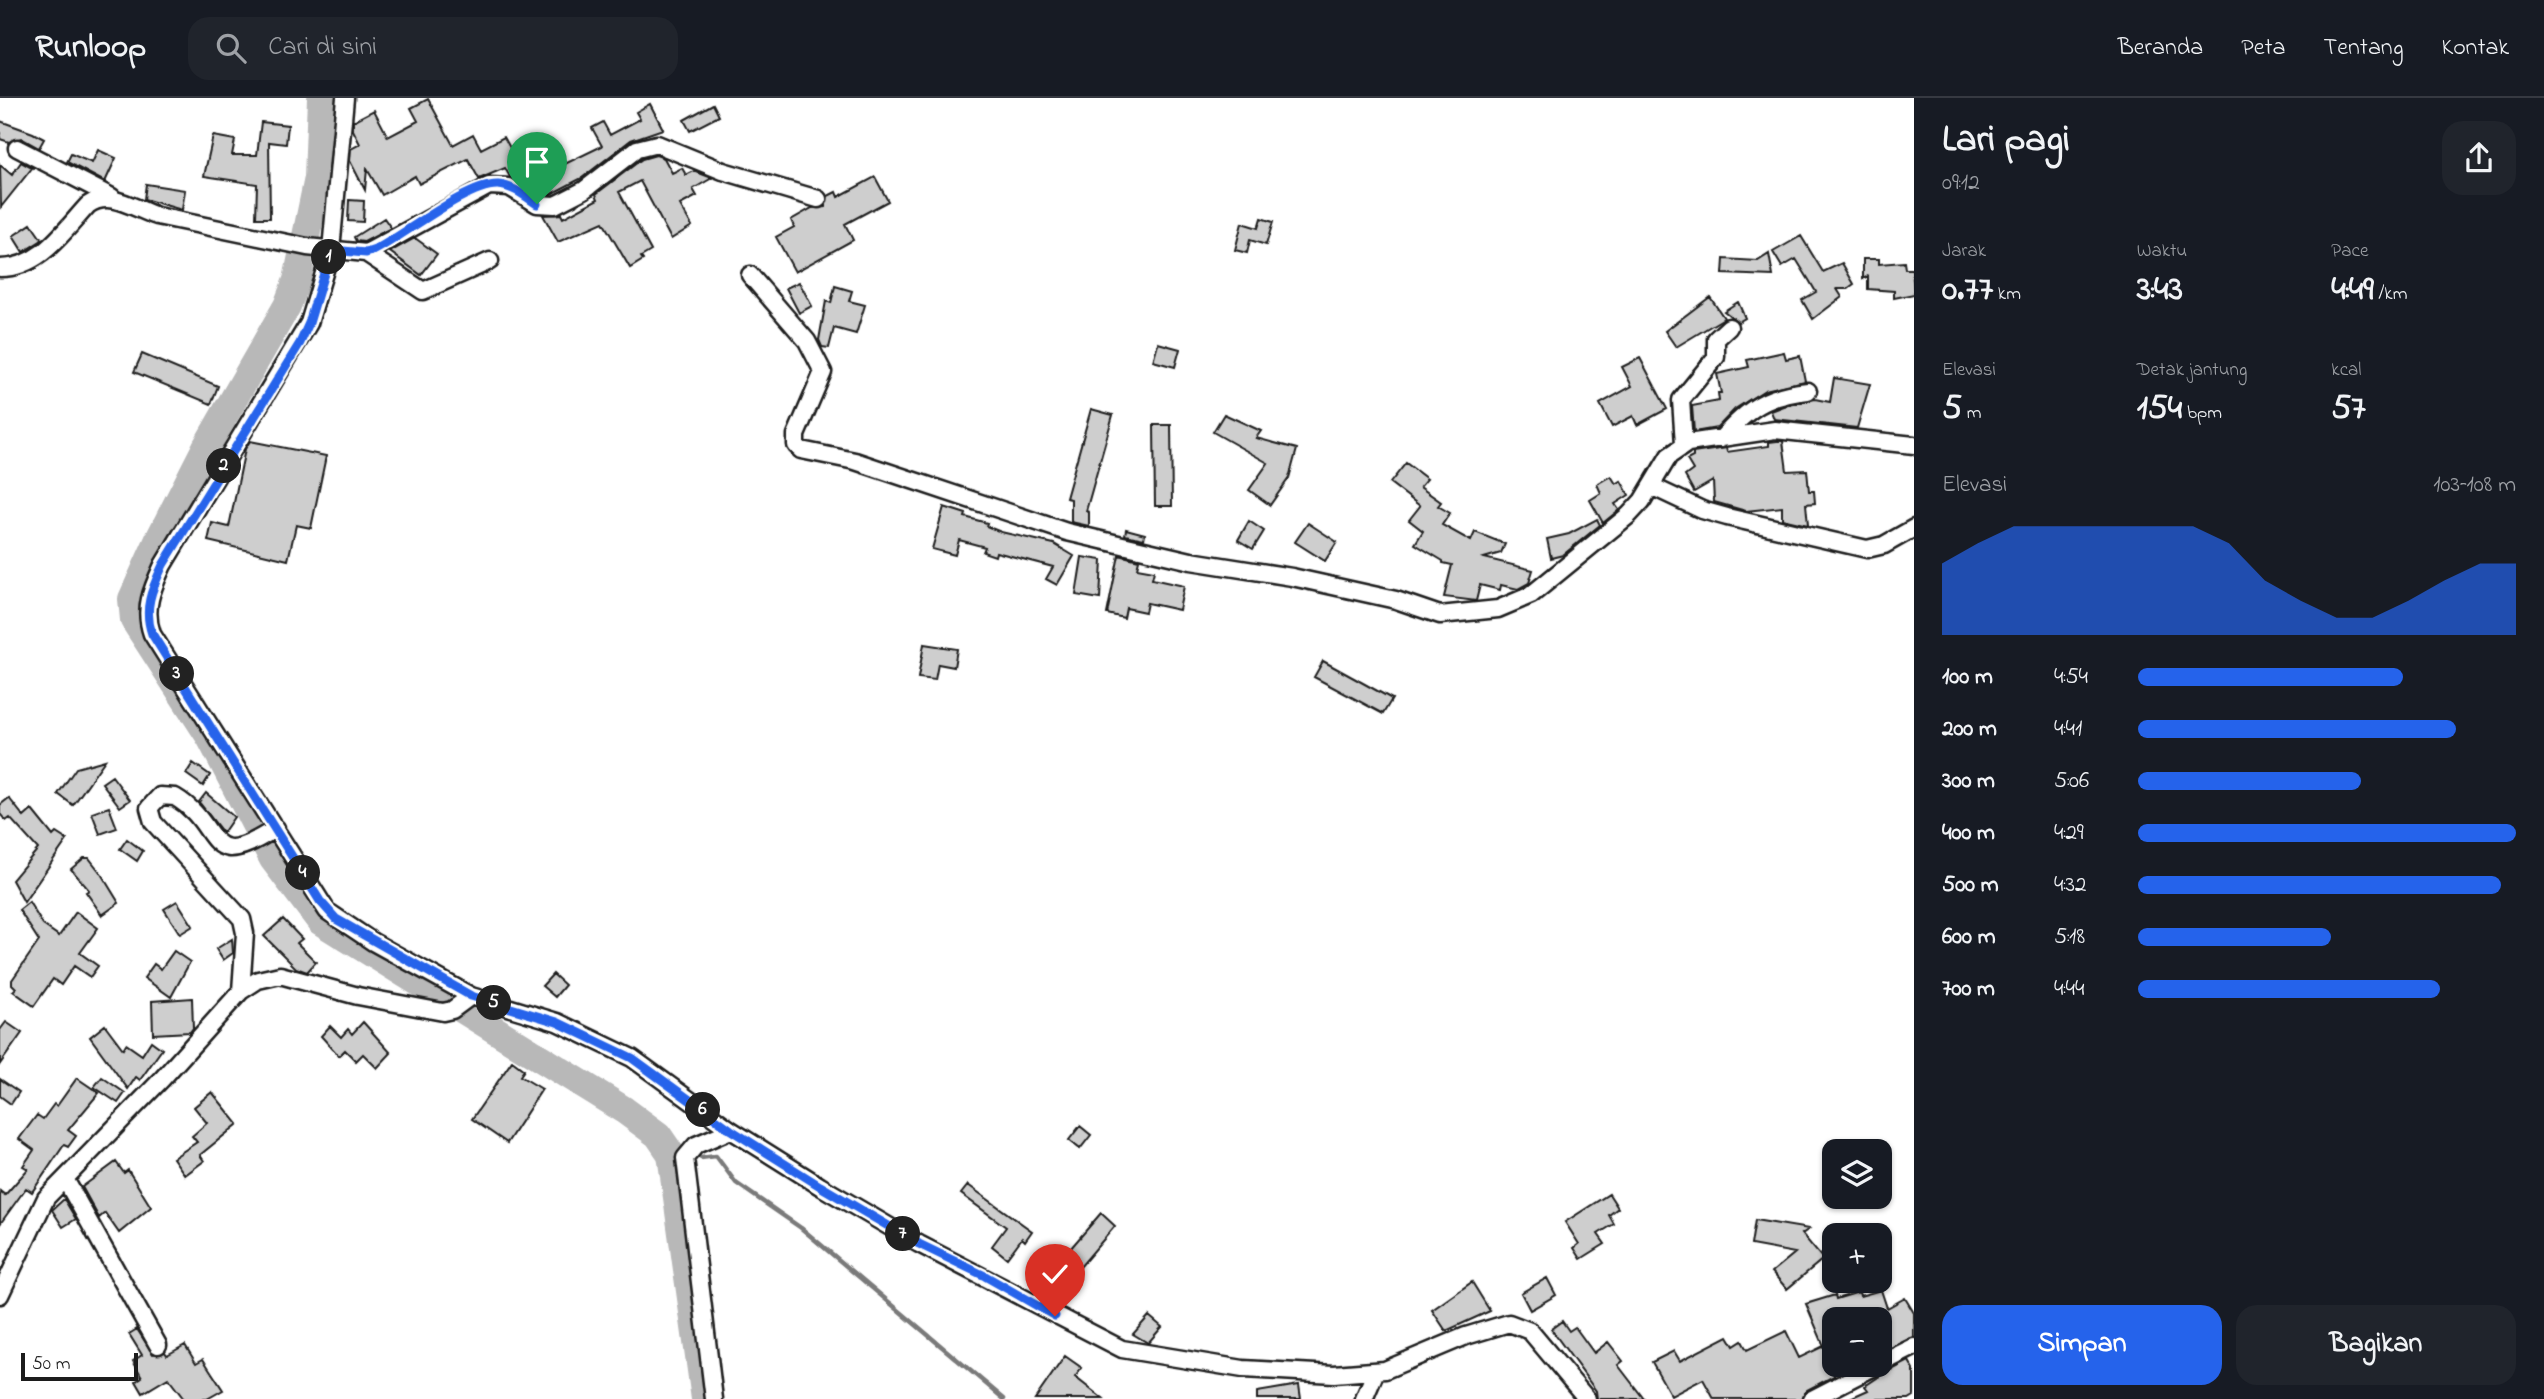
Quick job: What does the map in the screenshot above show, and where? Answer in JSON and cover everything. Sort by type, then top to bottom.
[{"type":"street","points":[[345,98],[331,250],[309,323],[300,343],[163,565],[148,604],[147,620],[152,634],[266,834],[336,919],[461,1003],[557,1022],[632,1058],[731,1130],[919,1244],[1122,1349],[1243,1369],[1334,1374],[1376,1371],[1509,1323],[1530,1331],[1587,1399]]},
{"type":"street","points":[[366,253],[489,186],[509,187],[537,204],[555,205],[584,190],[647,145],[667,146],[723,171],[818,199]]},
{"type":"street","points":[[18,148],[133,209],[302,246],[366,253],[423,291],[490,261]]},
{"type":"street","points":[[0,268],[20,266],[41,256],[88,205],[96,199],[112,197]]},
{"type":"street","points":[[750,275],[807,341],[824,372],[796,435],[798,448],[855,461],[1068,532],[1135,549],[1292,577],[1396,600],[1440,615],[1498,609],[1531,595],[1629,514],[1651,486],[1669,456],[1684,444],[1774,430],[1914,445]]},
{"type":"street","points":[[1684,444],[1681,400],[1717,357],[1716,340],[1729,327]]},
{"type":"street","points":[[1721,439],[1743,416],[1769,398],[1782,393],[1808,391]]},
{"type":"street","points":[[1651,486],[1702,510],[1867,549],[1876,548],[1914,528]]},
{"type":"street","points":[[241,990],[246,933],[242,919],[153,822],[149,808],[157,798],[170,795],[181,800],[224,848],[235,850],[266,834]]},
{"type":"street","points":[[0,1295],[35,1215],[46,1198],[162,1079],[241,990],[258,980],[280,975],[358,996],[443,1012],[461,1003]]},
{"type":"street","points":[[714,1399],[685,1158],[696,1145],[731,1130]]},
{"type":"street","points":[[65,1179],[158,1345]]},
{"type":"street","points":[[1892,1358],[1914,1347]]},
{"type":"street","points":[[1364,1399],[1376,1371]]},
{"type":"street","points":[[1812,1399],[1855,1377]]},
{"type":"building","points":[[428,99],[453,145],[473,134],[481,149],[504,137],[515,157],[521,154],[534,179],[602,146],[592,128],[603,122],[610,135],[640,119],[636,112],[650,104],[663,129],[631,140],[582,178],[551,194],[540,194],[510,177],[505,168],[479,179],[468,159],[419,184],[415,176],[382,195],[367,169],[365,190],[350,161],[351,149],[360,144],[353,130],[353,121],[374,110],[388,137],[418,121],[411,108]]},
{"type":"building","points":[[713,104],[719,116],[690,131],[684,120]]},
{"type":"building","points":[[0,121],[44,139],[39,148],[21,138],[9,142],[0,139]]},
{"type":"building","points":[[261,122],[288,125],[286,144],[269,142],[270,218],[256,218],[257,184],[204,176],[213,136],[235,140],[232,155],[257,155]]},
{"type":"building","points":[[98,150],[116,158],[105,182],[67,162],[71,154],[92,163]]},
{"type":"building","points":[[656,155],[664,158],[672,173],[682,168],[686,175],[694,171],[712,178],[693,189],[697,196],[680,205],[692,226],[671,239],[640,181],[619,192],[651,251],[641,257],[643,260],[630,268],[603,222],[558,242],[543,215],[561,214],[563,218],[598,199],[596,194],[642,159]]},
{"type":"building","points":[[21,162],[32,168],[1,207],[0,165],[12,175]]},
{"type":"building","points":[[875,177],[888,201],[845,224],[853,240],[795,272],[776,237],[794,227],[791,220],[812,208],[825,207],[828,196],[836,192],[838,197]]},
{"type":"building","points":[[146,184],[185,190],[182,210],[144,199]]},
{"type":"building","points":[[349,200],[364,201],[363,222],[348,221]]},
{"type":"building","points":[[384,218],[391,228],[364,242],[356,241],[354,237]]},
{"type":"building","points":[[1261,218],[1273,222],[1266,245],[1250,240],[1247,253],[1235,250],[1242,223],[1258,228]]},
{"type":"building","points":[[31,224],[42,240],[23,252],[13,236]]},
{"type":"building","points":[[1801,236],[1823,272],[1842,263],[1854,284],[1847,289],[1837,289],[1842,297],[1813,319],[1802,300],[1816,292],[1809,280],[1796,259],[1782,267],[1773,252]]},
{"type":"building","points":[[415,238],[437,254],[421,275],[390,252]]},
{"type":"building","points":[[1769,254],[1773,276],[1723,274],[1724,259],[1758,261]]},
{"type":"building","points":[[1863,259],[1879,259],[1879,264],[1904,262],[1905,269],[1912,269],[1914,294],[1894,298],[1894,291],[1868,289],[1868,276],[1863,279]]},
{"type":"building","points":[[799,282],[812,306],[799,313],[786,288]]},
{"type":"building","points":[[835,286],[852,291],[849,301],[865,305],[856,334],[834,328],[829,348],[822,347],[819,340],[826,301],[831,303]]},
{"type":"building","points":[[1710,297],[1724,318],[1676,347],[1665,331]]},
{"type":"building","points":[[1738,302],[1745,318],[1738,322],[1724,311]]},
{"type":"building","points":[[1158,343],[1180,349],[1175,367],[1153,361]]},
{"type":"building","points":[[1784,352],[1786,359],[1800,356],[1805,381],[1765,390],[1735,409],[1717,428],[1694,432],[1692,406],[1719,401],[1718,393],[1721,393],[1717,374],[1749,367],[1747,360]]},
{"type":"building","points":[[142,354],[218,386],[211,404],[134,372]]},
{"type":"building","points":[[1640,358],[1667,409],[1637,425],[1633,416],[1612,427],[1600,404],[1632,386],[1622,367]]},
{"type":"building","points":[[1834,378],[1870,384],[1857,428],[1774,419],[1771,411],[1784,406],[1815,399],[1830,402]]},
{"type":"building","points":[[1091,409],[1113,415],[1086,511],[1089,512],[1089,526],[1071,522],[1071,499],[1066,498]]},
{"type":"building","points":[[1224,414],[1261,431],[1256,438],[1297,449],[1289,478],[1270,505],[1249,490],[1268,463],[1213,432]]},
{"type":"building","points":[[1154,425],[1171,425],[1172,506],[1155,506]]},
{"type":"building","points":[[250,441],[326,456],[311,528],[296,525],[288,560],[208,541],[212,523],[229,527],[245,449]]},
{"type":"building","points":[[1783,441],[1787,471],[1807,470],[1809,491],[1814,491],[1815,503],[1806,504],[1808,525],[1782,519],[1782,507],[1746,511],[1714,502],[1713,481],[1694,492],[1685,476],[1693,470],[1687,460],[1693,457],[1693,453],[1726,448],[1727,452],[1769,446],[1769,442]]},
{"type":"building","points":[[1406,463],[1427,479],[1420,487],[1441,502],[1438,506],[1450,513],[1442,525],[1471,541],[1475,532],[1505,544],[1501,553],[1484,558],[1533,570],[1529,583],[1518,589],[1501,585],[1500,590],[1480,585],[1476,601],[1444,597],[1452,565],[1443,563],[1415,544],[1423,531],[1409,520],[1420,506],[1390,483]]},
{"type":"building","points":[[1611,476],[1616,484],[1621,481],[1629,495],[1615,504],[1619,510],[1603,523],[1590,500],[1601,493],[1597,484]]},
{"type":"building","points":[[944,507],[987,523],[986,526],[1001,532],[1054,544],[1074,556],[1057,585],[1046,579],[1053,567],[996,552],[995,556],[983,552],[985,547],[959,540],[955,555],[932,549]]},
{"type":"building","points":[[1597,519],[1600,525],[1563,555],[1551,558],[1547,539],[1569,534]]},
{"type":"building","points":[[1249,521],[1264,531],[1253,549],[1238,540]]},
{"type":"building","points":[[1308,523],[1337,542],[1325,561],[1295,542]]},
{"type":"building","points":[[1126,529],[1145,534],[1144,539],[1125,535]]},
{"type":"building","points":[[1119,555],[1139,560],[1137,568],[1154,571],[1152,579],[1184,586],[1179,610],[1147,603],[1145,612],[1126,608],[1124,618],[1107,614]]},
{"type":"building","points":[[1082,557],[1102,560],[1100,599],[1076,595]]},
{"type":"building","points":[[924,644],[957,649],[954,667],[938,664],[935,680],[918,678]]},
{"type":"building","points":[[1323,661],[1392,699],[1383,714],[1314,677]]},
{"type":"building","points":[[105,760],[73,805],[58,794],[76,768]]},
{"type":"building","points":[[193,763],[210,775],[203,786],[186,774]]},
{"type":"building","points":[[112,776],[130,800],[120,807],[102,783]]},
{"type":"building","points":[[206,793],[234,817],[223,833],[199,802]]},
{"type":"building","points":[[9,798],[24,817],[32,810],[53,836],[56,833],[67,840],[24,902],[12,880],[38,849],[10,818],[6,821],[0,814],[0,805]]},
{"type":"building","points":[[109,807],[117,828],[100,834],[92,813]]},
{"type":"building","points":[[127,839],[143,851],[137,861],[120,849]]},
{"type":"building","points":[[84,858],[89,858],[100,872],[119,903],[102,915],[86,892],[89,890],[71,869]]},
{"type":"building","points":[[177,901],[193,926],[180,934],[164,909]]},
{"type":"building","points":[[29,902],[43,925],[59,936],[76,912],[98,928],[80,953],[98,966],[90,977],[74,966],[61,985],[53,979],[34,1006],[13,991],[16,988],[12,984],[12,980],[39,941],[19,910]]},
{"type":"building","points":[[283,919],[302,939],[297,943],[316,962],[307,972],[296,968],[264,936]]},
{"type":"building","points":[[232,939],[233,953],[223,960],[216,949]]},
{"type":"building","points":[[174,951],[190,962],[171,997],[144,978],[154,964],[161,969]]},
{"type":"building","points":[[553,974],[565,985],[555,997],[542,986]]},
{"type":"building","points":[[192,998],[193,1028],[190,1032],[153,1034],[152,1001]]},
{"type":"building","points":[[6,1022],[22,1033],[0,1064],[0,1030]]},
{"type":"building","points":[[363,1022],[391,1053],[377,1068],[363,1054],[356,1061],[345,1050],[339,1056],[321,1036],[330,1026],[341,1037],[348,1029],[352,1034]]},
{"type":"building","points":[[105,1025],[123,1049],[126,1044],[142,1055],[151,1041],[162,1049],[140,1080],[136,1077],[128,1089],[90,1037]]},
{"type":"building","points":[[512,1061],[524,1070],[520,1076],[542,1089],[507,1143],[472,1119]]},
{"type":"building","points":[[102,1077],[125,1093],[118,1103],[94,1087]]},
{"type":"building","points":[[77,1078],[99,1093],[68,1130],[76,1136],[68,1147],[64,1145],[32,1192],[26,1188],[0,1224],[0,1191],[5,1195],[28,1169],[23,1166],[34,1150],[19,1139],[37,1115],[43,1119],[54,1104],[57,1106]]},
{"type":"building","points":[[0,1079],[19,1092],[11,1104],[0,1096]]},
{"type":"building","points":[[212,1092],[238,1124],[200,1155],[204,1161],[185,1175],[173,1158],[197,1142],[192,1136],[207,1123],[194,1107]]},
{"type":"building","points":[[1080,1126],[1091,1135],[1080,1149],[1069,1140]]},
{"type":"building","points":[[116,1162],[124,1173],[128,1170],[151,1207],[119,1233],[105,1213],[99,1218],[82,1187]]},
{"type":"building","points":[[968,1185],[1032,1231],[1025,1241],[1022,1238],[1007,1258],[992,1246],[1006,1227],[961,1194]]},
{"type":"building","points":[[1609,1194],[1618,1208],[1609,1215],[1614,1224],[1598,1234],[1605,1244],[1581,1259],[1574,1248],[1579,1244],[1565,1222]]},
{"type":"building","points":[[64,1199],[76,1219],[63,1227],[52,1210]]},
{"type":"building","points":[[1101,1213],[1115,1226],[1051,1301],[1040,1295],[1048,1281],[1045,1278]]},
{"type":"building","points":[[1755,1220],[1809,1229],[1802,1234],[1822,1260],[1787,1289],[1772,1272],[1795,1253],[1751,1245]]},
{"type":"building","points":[[1547,1278],[1556,1295],[1530,1310],[1521,1293]]},
{"type":"building","points":[[1472,1282],[1490,1311],[1446,1331],[1432,1310]]},
{"type":"building","points":[[1856,1293],[1860,1296],[1882,1293],[1887,1307],[1822,1307],[1822,1341],[1806,1304],[1835,1295],[1836,1299]]},
{"type":"building","points":[[1905,1298],[1914,1313],[1914,1337],[1892,1347],[1892,1307],[1889,1307]]},
{"type":"building","points":[[1149,1316],[1162,1327],[1148,1343],[1133,1334]]},
{"type":"building","points":[[1562,1321],[1569,1331],[1575,1327],[1594,1353],[1608,1342],[1623,1361],[1618,1365],[1644,1399],[1597,1399],[1596,1391],[1551,1329]]},
{"type":"building","points":[[137,1329],[153,1354],[165,1352],[167,1355],[185,1345],[196,1363],[203,1359],[223,1390],[207,1399],[184,1399],[168,1378],[143,1393],[136,1381],[142,1377],[133,1361],[142,1355],[129,1334]]},
{"type":"building","points":[[1786,1331],[1799,1358],[1822,1347],[1822,1377],[1832,1377],[1807,1390],[1801,1399],[1714,1399],[1703,1379],[1671,1396],[1652,1362],[1674,1351],[1680,1361],[1728,1336],[1734,1346],[1742,1341],[1747,1350]]},
{"type":"building","points":[[1065,1356],[1082,1368],[1075,1377],[1103,1399],[1035,1399]]},
{"type":"building","points":[[1909,1361],[1914,1370],[1914,1396],[1909,1399],[1848,1399],[1868,1390],[1865,1386],[1878,1377],[1892,1377],[1892,1370]]},
{"type":"building","points":[[1299,1385],[1301,1399],[1257,1399],[1257,1392]]},
{"type":"waterway","points":[[321,98],[318,178],[297,280],[287,306],[206,447],[159,539],[132,599],[134,620],[210,737],[273,859],[320,921],[624,1110],[658,1135],[671,1154],[705,1399]]},
{"type":"waterway","points":[[701,1158],[716,1156],[736,1183],[801,1228],[1004,1399]]},
{"type":"route","points":[[537,204],[509,187],[489,186],[450,204],[375,250],[366,253],[331,250],[309,323],[300,343],[163,565],[148,604],[147,620],[152,634],[320,901],[336,919],[471,996],[557,1022],[632,1058],[731,1130],[820,1186],[919,1244],[985,1276],[1055,1316]]}]
